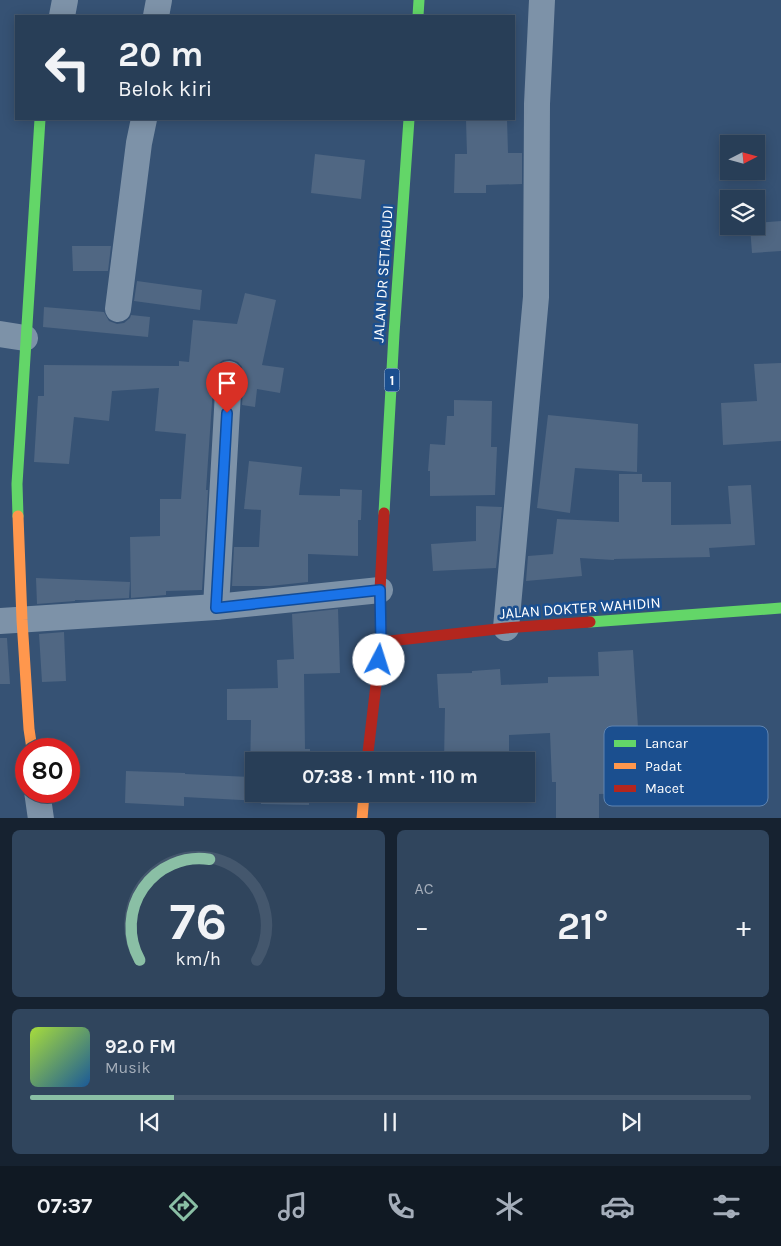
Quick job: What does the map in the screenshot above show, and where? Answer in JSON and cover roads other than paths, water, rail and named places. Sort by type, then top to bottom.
[{"type":"main road","points":[[418,15],[420,0]]},
{"type":"main road","points":[[30,738],[11,621],[25,338],[40,120]]},
{"type":"main road","name":"JALAN DR SETIABUDI","points":[[381,642],[380,590],[409,120]]},
{"type":"main road","name":"JALAN DOKTER WAHIDIN","points":[[381,642],[506,628],[781,608]]},
{"type":"main road","name":"1","points":[[368,752],[381,642]]},
{"type":"main road","points":[[362,818],[363,802]]},
{"type":"street","points":[[62,15],[65,0]]},
{"type":"street","points":[[156,15],[159,0]]},
{"type":"street","points":[[506,628],[536,297],[536,104],[542,0]]},
{"type":"street","points":[[118,309],[139,143],[144,120]]},
{"type":"street","points":[[0,334],[25,338]]},
{"type":"street","points":[[216,608],[229,374]]},
{"type":"street","points":[[11,621],[216,608],[380,590]]},
{"type":"street","points":[[39,803],[41,818]]}]
